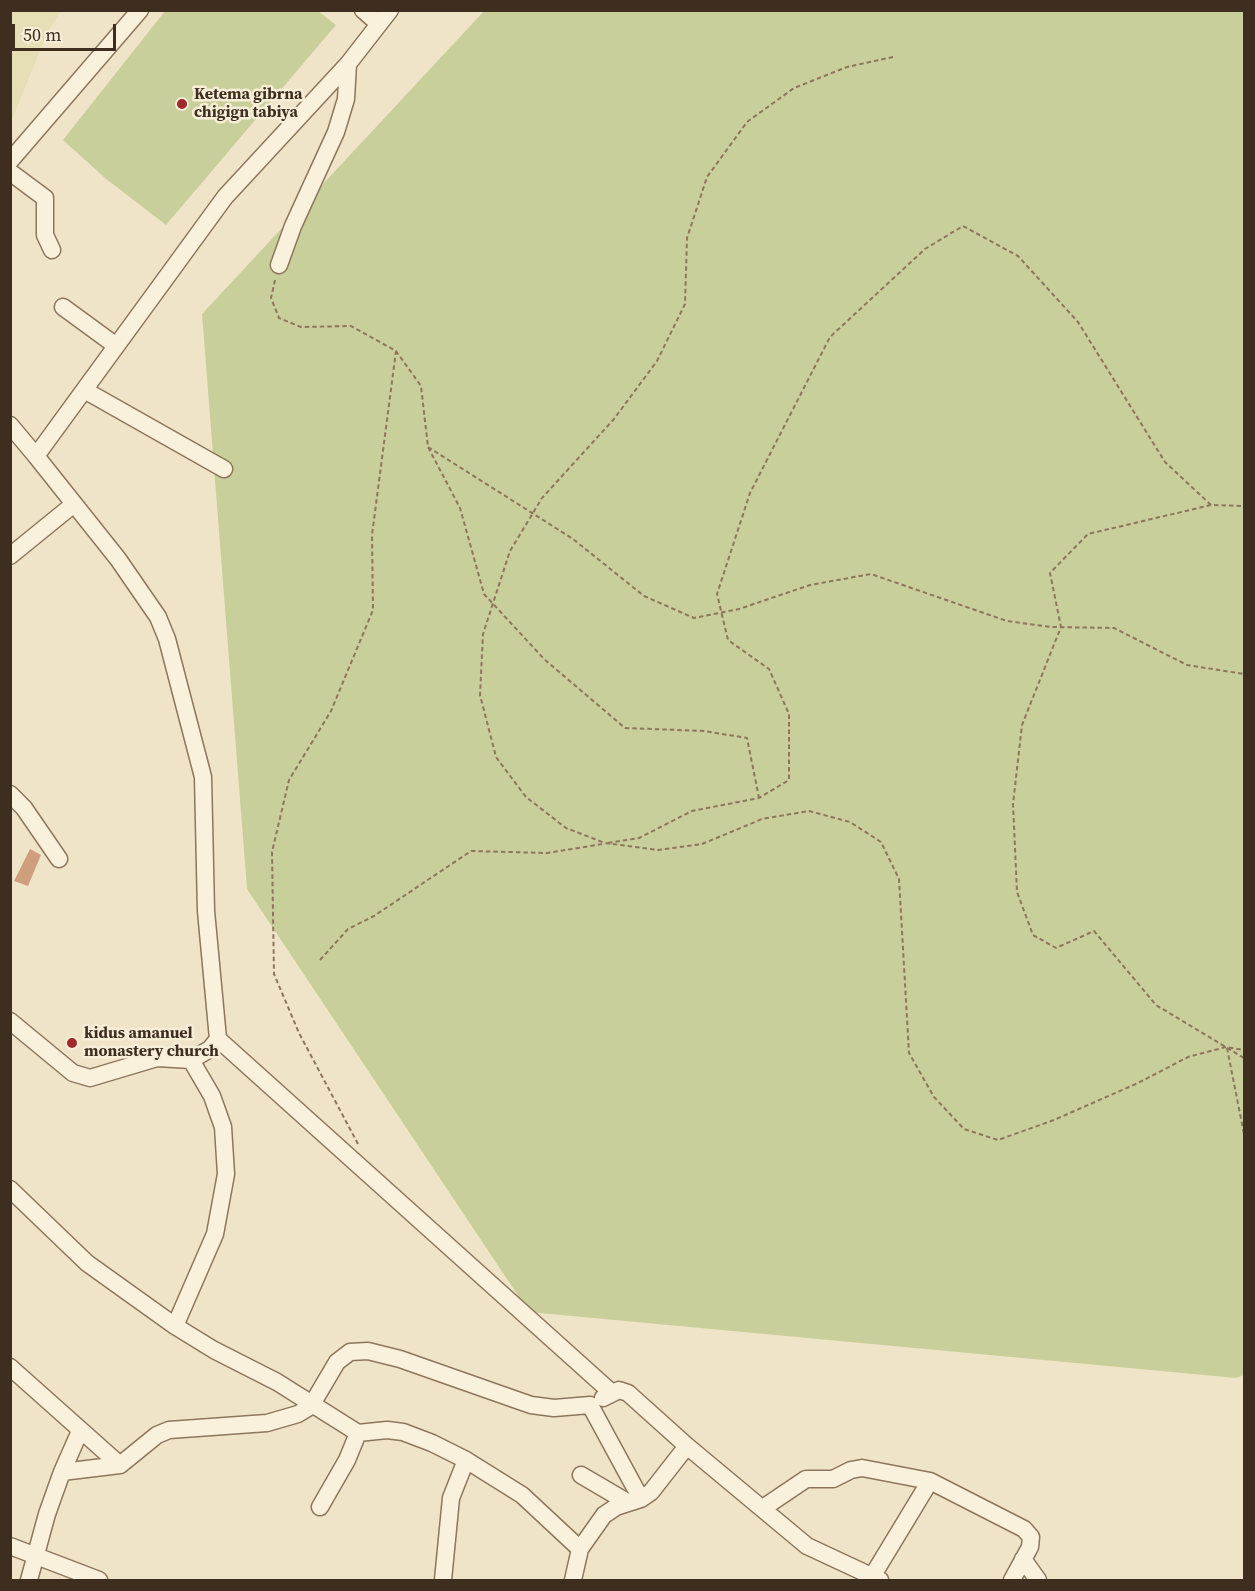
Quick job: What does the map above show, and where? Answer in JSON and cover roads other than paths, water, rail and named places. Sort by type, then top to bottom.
[{"type":"street","points":[[36,456],[86,391],[115,345],[225,197],[348,64],[385,17],[363,10]]},
{"type":"street","points":[[10,161],[135,12]]},
{"type":"street","points":[[279,265],[293,226],[336,132],[346,99],[348,64]]},
{"type":"street","points":[[10,172],[45,198],[45,235],[52,250]]},
{"type":"street","points":[[63,307],[115,345]]},
{"type":"street","points":[[86,391],[224,469]]},
{"type":"street","points":[[10,425],[118,559],[158,617],[179,684],[202,777],[206,911],[205,1051],[212,1095],[223,1127],[226,1174],[215,1234],[175,1326]]},
{"type":"street","points":[[10,556],[74,504]]},
{"type":"street","points":[[10,794],[24,807],[59,859]]},
{"type":"street","points":[[10,1021],[81,1077],[102,1075],[157,1058],[205,1051],[612,1393]]},
{"type":"street","points":[[10,1189],[87,1263],[175,1326],[277,1382],[311,1406],[358,1433],[387,1430],[404,1432],[466,1460],[522,1496],[580,1549]]},
{"type":"street","points":[[62,1472],[120,1465],[157,1435],[169,1430],[267,1423],[298,1414],[311,1406],[337,1362],[350,1352],[368,1351],[399,1359],[531,1405],[554,1408],[590,1405],[619,1390],[628,1393],[687,1446],[807,1546],[874,1579],[930,1481]]},
{"type":"street","points":[[10,1367],[120,1465]]},
{"type":"street","points":[[590,1405],[634,1500]]},
{"type":"street","points":[[29,1581],[62,1472],[80,1431]]},
{"type":"street","points":[[320,1507],[347,1460],[358,1433]]},
{"type":"street","points":[[573,1581],[580,1549],[604,1515],[651,1492],[687,1446]]},
{"type":"street","points":[[443,1581],[451,1498],[466,1460]]},
{"type":"street","points":[[763,1508],[806,1479],[833,1479],[850,1470],[862,1468],[930,1481],[1024,1529],[1031,1537],[1030,1547],[1012,1581]]},
{"type":"street","points":[[580,1475],[634,1500]]},
{"type":"street","points":[[10,1546],[99,1581]]},
{"type":"street","points":[[1023,1559],[1038,1581]]},
{"type":"place","name":"Ketema gibrna chigign tabiya","points":[[182,104]]},
{"type":"place","name":"kidus amanuel monastery church","points":[[72,1043]]}]
